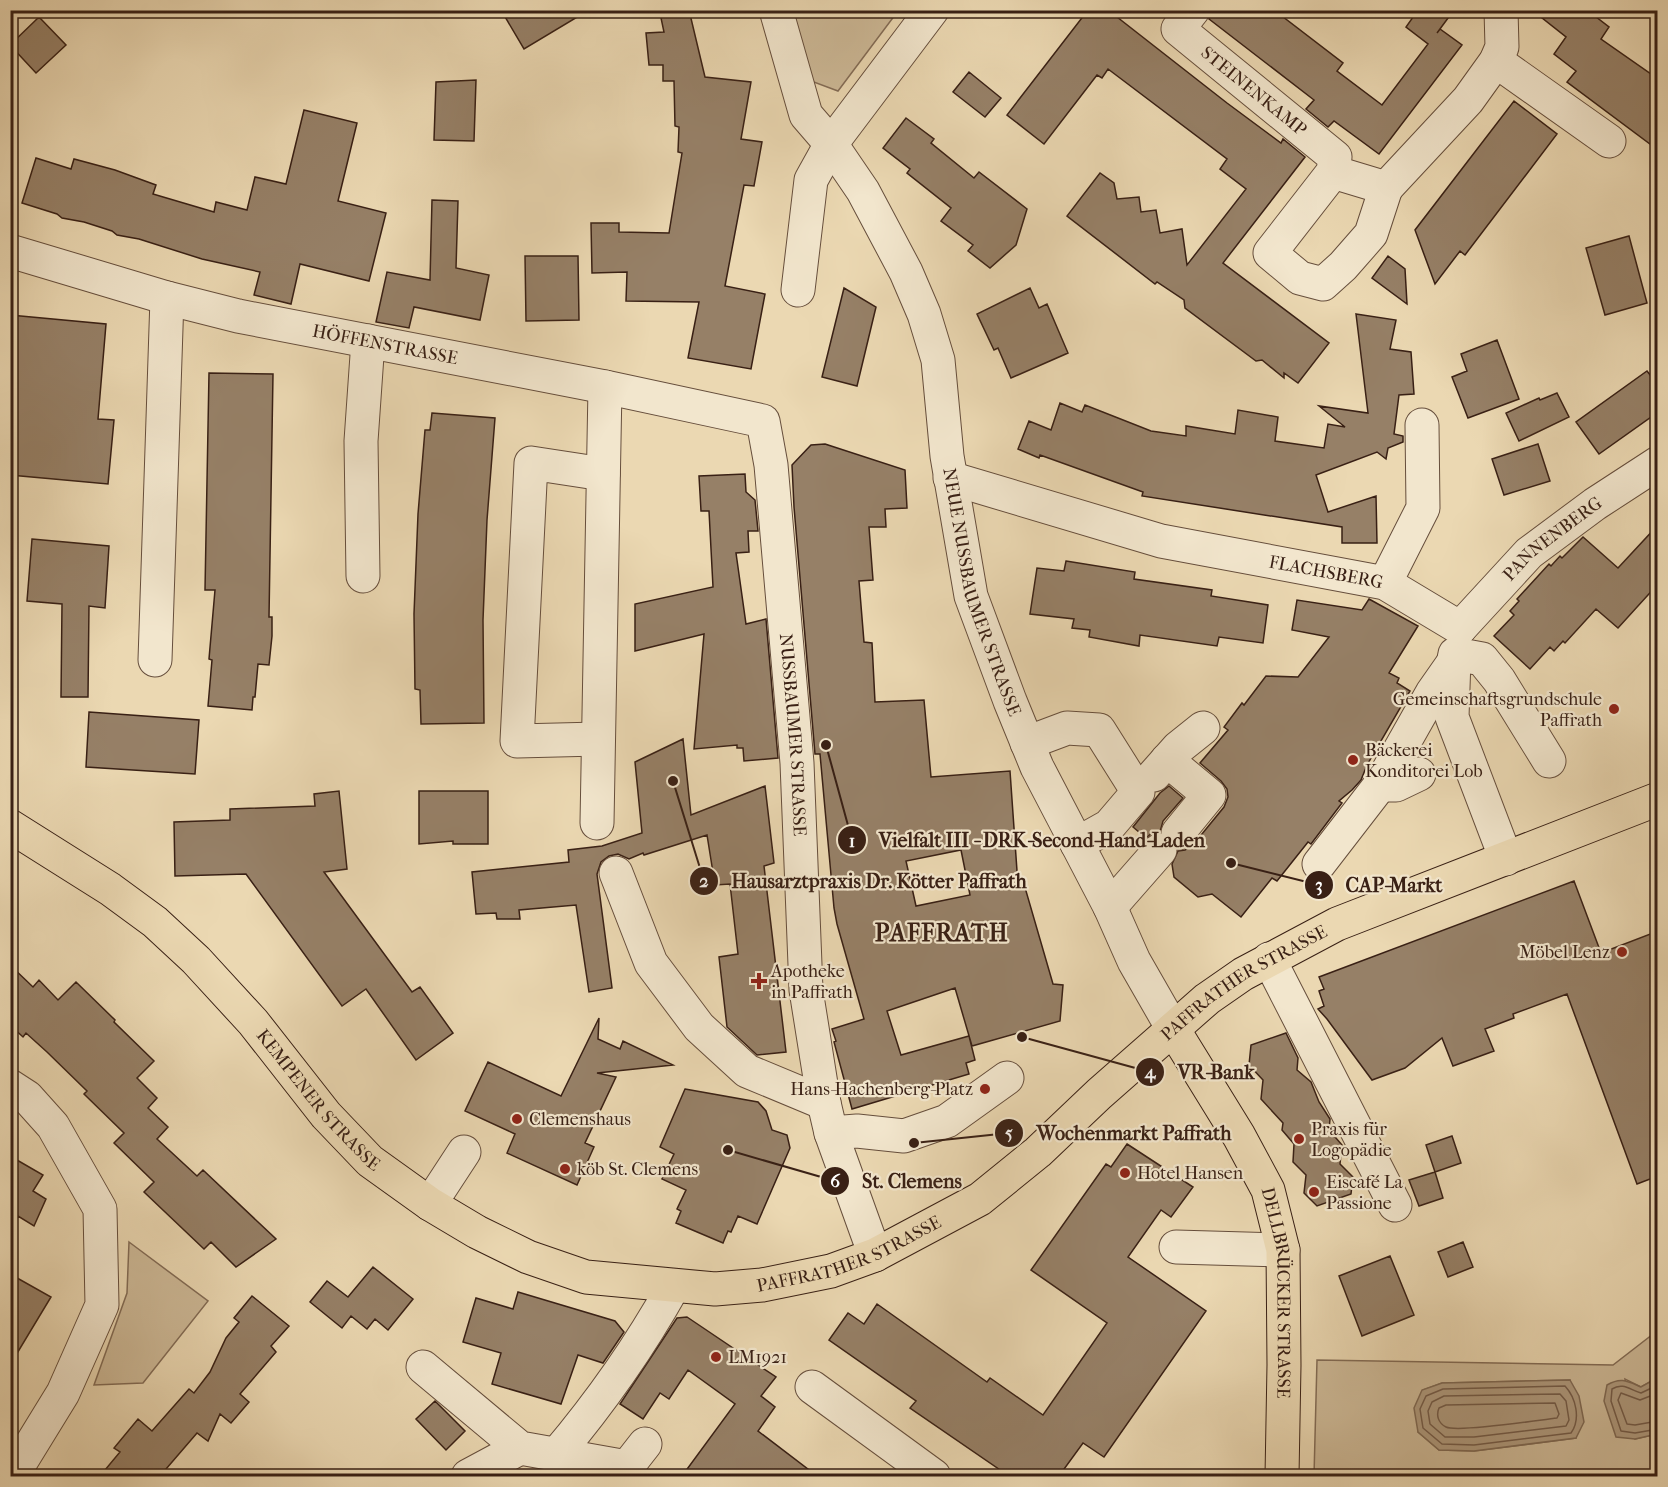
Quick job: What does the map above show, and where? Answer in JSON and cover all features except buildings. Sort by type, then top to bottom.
[{"type":"main road","name":"PAFFRATHER STRASSE","points":[[673,1287],[716,1289],[762,1285],[831,1271],[875,1255],[980,1199],[1038,1152],[1099,1094],[1207,999],[1243,974],[1326,929],[1658,799]]},
{"type":"main road","name":"KEMPENER STRASSE","points":[[10,826],[111,889],[155,922],[196,960],[253,1022],[333,1123],[370,1161],[430,1204],[477,1232],[528,1257],[586,1277],[673,1287]]},
{"type":"main road","name":"DELLBRÜCKER STRASSE","points":[[1173,1029],[1239,1136],[1268,1190],[1283,1250],[1282,1476]]},
{"type":"street","points":[[776,10],[806,115],[831,144]]},
{"type":"street","points":[[798,290],[811,180],[831,144],[932,10]]},
{"type":"street","name":"STEINENKAMP","points":[[1193,10],[1178,29],[1335,157],[1333,172]]},
{"type":"street","points":[[1386,188],[1333,172],[1270,253],[1300,278],[1323,284],[1343,266],[1371,234],[1386,188],[1468,100],[1496,61],[1502,47],[1501,10]]},
{"type":"street","points":[[1496,61],[1609,141]]},
{"type":"street","name":"NEUE NUSSBAUMER STRASSE","points":[[831,144],[863,191],[906,272],[924,315],[938,360],[950,478],[970,596],[1027,743],[1110,907],[1134,961],[1173,1029]]},
{"type":"street","name":"HÖFFENSTRASSE","points":[[10,251],[166,298],[238,316],[605,387],[763,421]]},
{"type":"street","points":[[154,660],[166,298]]},
{"type":"street","points":[[363,576],[361,441],[368,341]]},
{"type":"street","points":[[597,824],[605,387]]},
{"type":"street","name":"NUSSBAUMER STRASSE","points":[[763,421],[771,465],[797,763],[806,990],[828,1118],[875,1255]]},
{"type":"street","points":[[1385,583],[1423,508],[1422,425]]},
{"type":"street","points":[[598,739],[517,741],[531,463],[603,474]]},
{"type":"street","name":"PANNENBERG","points":[[1319,864],[1380,785],[1456,648],[1528,553],[1594,504],[1658,464]]},
{"type":"street","name":"FLACHSBERG","points":[[950,478],[1161,541],[1385,583],[1456,648],[1482,659],[1499,680],[1549,761]]},
{"type":"street","points":[[1456,648],[1452,717],[1506,859]]},
{"type":"street","points":[[1027,743],[1067,728],[1100,730],[1138,792]]},
{"type":"street","points":[[1077,844],[1110,826],[1178,748],[1203,728]]},
{"type":"street","points":[[1110,907],[1209,795],[1167,760]]},
{"type":"street","points":[[1380,785],[1396,785],[1419,774]]},
{"type":"street","points":[[616,873],[651,963],[699,1027],[747,1071],[828,1118],[857,1131],[904,1136],[947,1121],[1007,1078]]},
{"type":"street","points":[[1269,959],[1395,1205]]},
{"type":"street","points":[[12,1476],[63,1393],[102,1305],[100,1209],[53,1126],[16,1099]]},
{"type":"street","points":[[430,1204],[464,1152]]},
{"type":"street","points":[[1176,1247],[1283,1250]]},
{"type":"street","points":[[556,1455],[575,1433],[649,1330],[673,1287]]},
{"type":"street","points":[[423,1367],[520,1448],[627,1467],[645,1444]]},
{"type":"street","points":[[812,1387],[933,1476]]},
{"type":"street","points":[[468,1476],[520,1448]]},
{"type":"shaded area","points":[[793,11],[898,11],[838,91],[811,81]]},
{"type":"shaded area","points":[[129,1242],[208,1301],[143,1383],[94,1385],[127,1293]]},
{"type":"shaded area","points":[[1657,1331],[1655,1350],[1657,1378],[1641,1387],[1625,1379],[1635,1439],[1657,1434],[1657,1476],[1314,1476],[1317,1360],[1613,1365]],"holes":[[[1570,1380],[1576,1438],[1474,1451],[1439,1450],[1418,1432],[1423,1390],[1442,1383]]]},
{"type":"water","points":[[1657,1378],[1657,1434],[1635,1439],[1616,1437],[1604,1401],[1607,1385],[1616,1381],[1624,1381],[1641,1387]]},
{"type":"water","points":[[1570,1380],[1579,1396],[1584,1422],[1576,1438],[1474,1451],[1439,1450],[1418,1432],[1414,1408],[1422,1390],[1442,1383]]},
{"type":"place","name":"Gemeinschaftsgrundschule Paffrath","points":[[1614,709]]},
{"type":"place","name":"Vielfalt III - DRK-Second-Hand-Laden","points":[[826,745]]},
{"type":"place","name":"Bäckerei Konditorei Lob","points":[[1353,760]]},
{"type":"place","name":"Hausarztpraxis Dr. Kötter Paffrath","points":[[673,781]]},
{"type":"place","name":"CAP-Markt","points":[[1231,863]]},
{"type":"place","name":"Möbel Lenz","points":[[1622,952]]},
{"type":"place","name":"Apotheke in Paffrath","points":[[759,981]]},
{"type":"place","name":"VR-Bank","points":[[1022,1037]]},
{"type":"place","name":"Hans-Hachenberg-Platz","points":[[985,1089]]},
{"type":"place","name":"Clemenshaus","points":[[517,1119]]},
{"type":"place","name":"Praxis für Logopädie","points":[[1299,1139]]},
{"type":"place","name":"Wochenmarkt Paffrath","points":[[914,1143]]},
{"type":"place","name":"St. Clemens","points":[[728,1150]]},
{"type":"place","name":"köb St. Clemens","points":[[565,1169]]},
{"type":"place","name":"Hotel Hansen","points":[[1125,1173]]},
{"type":"place","name":"Eiscafé La Passione","points":[[1314,1192]]},
{"type":"place","name":"LM1921","points":[[716,1357]]},
{"type":"district","name":"PAFFRATH","points":[[942,933]]}]
